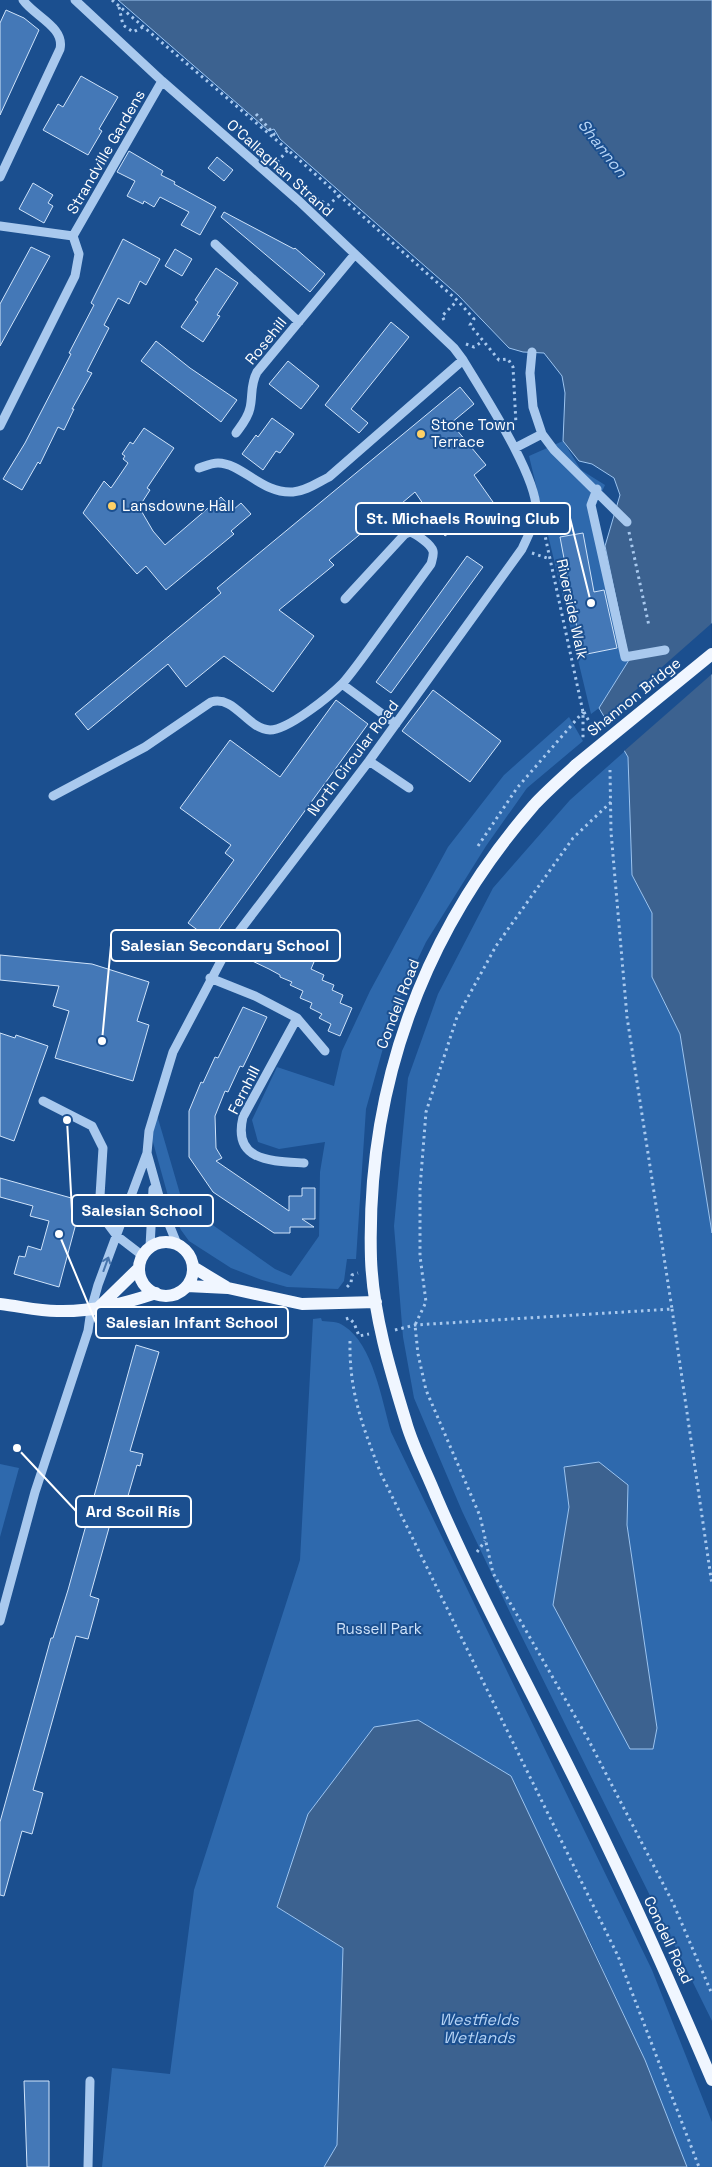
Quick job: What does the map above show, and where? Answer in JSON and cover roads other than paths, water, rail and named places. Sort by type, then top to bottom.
[{"type":"main road","name":"Shannon Bridge","points":[[576,765],[712,654]]},
{"type":"main road","name":"Condell Road","points":[[576,765],[536,804],[504,843],[445,932],[415,996],[395,1052],[380,1119],[372,1193],[371,1259],[381,1332],[406,1426],[468,1565],[592,1813],[712,2080]]},
{"type":"main road","points":[[0,1304],[57,1311],[94,1310],[122,1304],[156,1293],[172,1295],[186,1286],[190,1280],[193,1267],[188,1253],[177,1244],[159,1243],[94,1310]]},
{"type":"main road","points":[[144,1257],[144,1283],[156,1293]]},
{"type":"main road","points":[[193,1267],[228,1288]]},
{"type":"main road","points":[[186,1286],[228,1288],[302,1304],[376,1302]]},
{"type":"street","points":[[0,178],[62,42],[58,32],[23,0]]},
{"type":"street","name":"O'Callaghan Strand","points":[[75,0],[162,82],[299,201],[454,348],[463,360]]},
{"type":"street","name":"Strandville Gardens","points":[[72,236],[162,82]]},
{"type":"street","name":"Strandville Gardens","points":[[0,226],[72,236]]},
{"type":"street","name":"Strandville Gardens","points":[[0,426],[75,276],[79,254],[72,236]]},
{"type":"street","name":"Rosehill","points":[[215,244],[299,322]]},
{"type":"street","name":"Rosehill","points":[[236,434],[247,417],[250,408],[253,380],[355,254]]},
{"type":"street","points":[[532,352],[530,373],[533,407],[542,434],[554,450],[597,490],[627,522]]},
{"type":"street","points":[[199,468],[218,463],[232,466],[264,486],[291,492],[303,490],[329,477],[463,360],[515,448],[542,434]]},
{"type":"street","name":"North Circular Road","points":[[177,1244],[154,1182],[147,1153],[150,1131],[173,1052],[230,942],[370,761],[522,549],[536,513],[531,486],[515,448]]},
{"type":"street","points":[[597,490],[591,505],[625,657],[665,650]]},
{"type":"street","points":[[53,796],[145,747],[210,702],[222,701],[260,727],[270,730],[289,725],[342,684],[431,564],[434,552],[414,534],[410,532],[405,534],[345,599]]},
{"type":"street","points":[[342,684],[396,724]]},
{"type":"street","points":[[370,761],[409,788]]},
{"type":"street","points":[[210,978],[255,996],[297,1018],[325,1052]]},
{"type":"street","name":"Fernhill","points":[[297,1018],[243,1117],[240,1129],[242,1139],[249,1150],[258,1157],[268,1161],[304,1163]]},
{"type":"street","points":[[43,1101],[92,1126],[103,1148],[99,1212],[117,1236],[144,1257]]},
{"type":"street","points":[[0,1621],[35,1492],[117,1236],[147,1153]]},
{"type":"street","name":"North Circular Road","points":[[144,1257],[154,1182]]},
{"type":"street","points":[[88,2167],[90,2082]]},
{"type":"water","name":"Shannon","points":[[118,0],[712,0],[712,1233],[680,1034],[652,977],[652,913],[632,875],[628,757],[599,708],[629,660],[605,546],[620,495],[614,478],[592,464],[579,461],[563,441],[565,393],[562,376],[544,353],[523,352],[509,348],[458,295],[280,139],[274,129],[269,131]]},
{"type":"water","points":[[599,1462],[628,1485],[627,1525],[657,1728],[653,1749],[630,1749],[553,1605],[569,1507],[564,1467]]},
{"type":"water","name":"Westfields Wetlands","points":[[418,1720],[511,1776],[645,2060],[687,2167],[324,2167],[337,2145],[343,1948],[277,1907],[308,1814],[374,1727]]},
{"type":"place","name":"Stone Town Terrace","points":[[421,434]]},
{"type":"place","name":"Lansdowne Hall","points":[[112,506]]},
{"type":"place","name":"St. Michaels Rowing Club","points":[[591,603]]},
{"type":"place","name":"Salesian Secondary School","points":[[102,1041]]},
{"type":"place","name":"Salesian School","points":[[67,1120]]},
{"type":"place","name":"Salesian Infant School","points":[[59,1234]]},
{"type":"place","name":"Ard Scoil Rís","points":[[17,1448]]},
{"type":"park label","name":"Russell Park","points":[[379,1629]]}]
